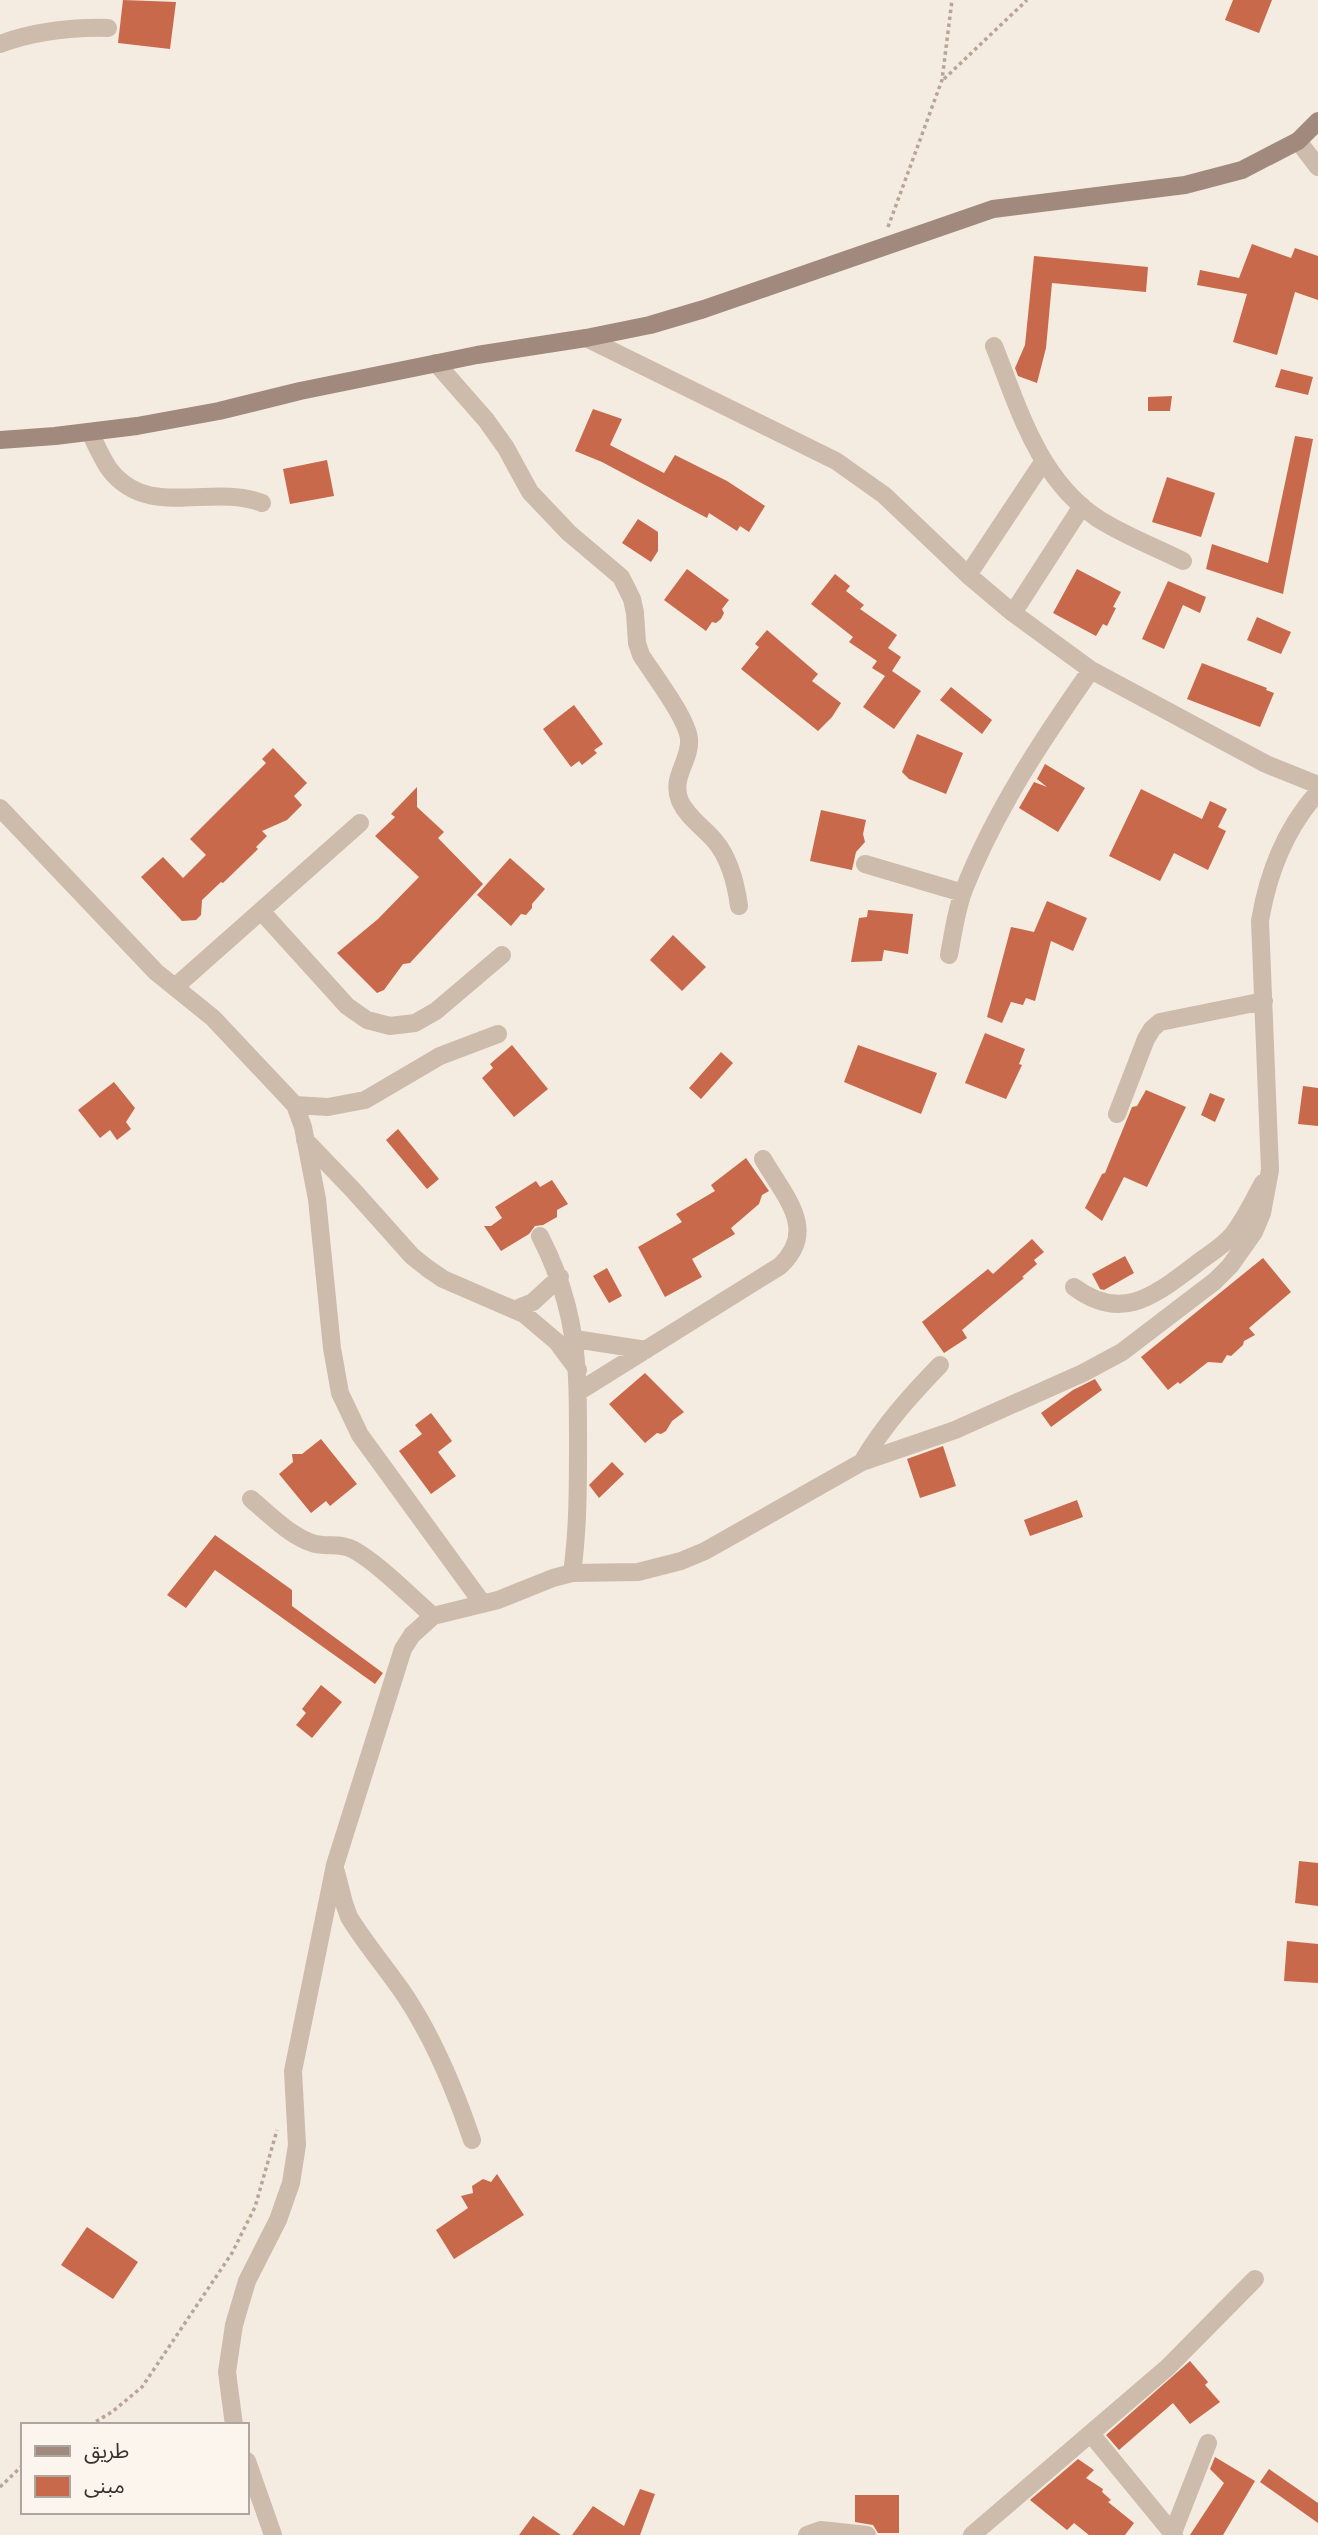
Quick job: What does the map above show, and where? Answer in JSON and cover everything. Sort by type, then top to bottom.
[{"type":"street","points":[[0,44],[50,30],[108,28]]},
{"type":"street","points":[[0,440],[90,432],[219,411],[436,363],[650,325],[704,309],[993,209],[1196,182],[1242,170],[1298,141],[1318,121]]},
{"type":"street","points":[[1298,141],[1318,167]]},
{"type":"street","points":[[586,338],[836,461],[884,495],[968,575],[1013,613],[1091,670],[1266,764],[1318,785]]},
{"type":"street","points":[[994,346],[1032,442],[1061,486],[1082,506],[1110,526],[1183,561]]},
{"type":"street","points":[[436,363],[486,420],[506,448],[530,492],[569,533],[621,577],[627,587],[635,613],[637,643],[641,655],[688,732],[689,748],[678,776],[680,800],[684,808],[717,843],[732,873],[739,906]]},
{"type":"street","points":[[90,432],[108,468],[120,482],[135,492],[153,498],[171,499],[235,495],[262,503]]},
{"type":"street","points":[[968,575],[1043,462]]},
{"type":"street","points":[[1013,613],[1082,506]]},
{"type":"street","points":[[949,955],[962,893],[999,814],[1042,739],[1091,670]]},
{"type":"street","points":[[234,2423],[228,2372],[234,2325],[247,2281],[278,2220],[292,2183],[297,2135],[293,2071],[335,1865],[397,1663],[412,1635],[433,1616],[517,1593],[553,1577],[572,1573],[638,1572],[681,1561],[705,1551],[862,1462],[955,1430],[1083,1373],[1137,1342],[1230,1266],[1254,1232],[1262,1213],[1270,1170],[1260,920],[1265,894],[1282,845],[1294,823],[1318,792]]},
{"type":"street","points":[[0,808],[156,972],[213,1018],[295,1105],[300,1115],[321,1223],[335,1371],[349,1414],[360,1435],[483,1604]]},
{"type":"street","points":[[175,988],[360,824]]},
{"type":"street","points":[[865,864],[962,893]]},
{"type":"street","points":[[261,911],[347,1006],[367,1020],[390,1026],[415,1023],[436,1011],[502,956]]},
{"type":"street","points":[[1117,1114],[1146,1039],[1160,1022],[1264,1002]]},
{"type":"street","points":[[295,1105],[328,1107],[365,1100],[440,1056],[498,1034]]},
{"type":"street","points":[[305,1140],[427,1269],[443,1279],[516,1309],[557,1342],[578,1370]]},
{"type":"street","points":[[578,1392],[780,1266],[790,1257],[799,1232],[798,1219],[763,1160]]},
{"type":"street","points":[[1074,1287],[1084,1295],[1108,1303],[1133,1303],[1153,1296],[1227,1241],[1238,1228],[1270,1170]]},
{"type":"street","points":[[540,1236],[560,1278],[575,1339],[578,1370],[578,1514],[572,1573]]},
{"type":"street","points":[[516,1309],[533,1302],[560,1278]]},
{"type":"street","points":[[575,1339],[646,1349]]},
{"type":"street","points":[[862,1462],[878,1434],[940,1365]]},
{"type":"street","points":[[251,1499],[308,1542],[317,1545],[341,1545],[357,1551],[433,1616]]},
{"type":"street","points":[[335,1865],[349,1917],[405,1996],[428,2034],[445,2068],[472,2140]]},
{"type":"street","points":[[972,2535],[1168,2367],[1255,2279]]},
{"type":"street","points":[[1091,2434],[1173,2534],[1208,2443]]},
{"type":"street","points":[[248,2463],[274,2535]]},
{"type":"street","points":[[807,2535],[821,2530],[867,2535]]},
{"type":"path","points":[[860,255],[884,237],[942,80],[952,0]]},
{"type":"path","points":[[942,80],[1027,0]]},
{"type":"path","points":[[93,2423],[112,2412],[142,2387],[237,2245],[256,2207],[278,2124]]},
{"type":"path","points":[[0,2487],[21,2467]]},
{"type":"building","points":[[123,0],[176,2],[170,49],[118,43]]},
{"type":"building","points":[[1233,0],[1272,0],[1259,33],[1225,20]]},
{"type":"building","points":[[1252,244],[1291,258],[1295,248],[1318,256],[1318,300],[1295,292],[1277,355],[1233,342],[1247,294],[1197,285],[1200,270],[1239,278]]},
{"type":"building","points":[[1034,256],[1148,267],[1146,292],[1052,283],[1046,348],[1037,383],[1018,376],[1015,368],[1025,345]]},
{"type":"building","points":[[1281,369],[1313,377],[1308,395],[1275,387]]},
{"type":"building","points":[[1172,396],[1170,411],[1148,411],[1148,397]]},
{"type":"building","points":[[593,409],[622,419],[610,445],[664,473],[675,455],[727,481],[765,506],[749,532],[740,526],[737,531],[709,513],[707,518],[602,462],[575,451]]},
{"type":"building","points":[[1295,436],[1313,439],[1283,594],[1206,569],[1212,544],[1268,563]]},
{"type":"building","points":[[327,460],[334,496],[290,504],[283,469]]},
{"type":"building","points":[[1167,477],[1215,493],[1201,537],[1152,522]]},
{"type":"building","points":[[638,519],[658,532],[658,551],[651,562],[622,543]]},
{"type":"building","points":[[687,569],[729,600],[722,609],[724,613],[721,619],[716,623],[712,622],[706,631],[664,600]]},
{"type":"building","points":[[1077,569],[1121,592],[1107,626],[1103,624],[1096,636],[1053,613]]},
{"type":"building","points":[[835,574],[850,586],[846,591],[864,605],[860,609],[897,635],[888,648],[901,657],[892,671],[921,691],[894,729],[863,707],[885,676],[872,668],[877,661],[849,642],[853,637],[811,604]]},
{"type":"building","points":[[1168,581],[1206,597],[1200,613],[1183,605],[1164,649],[1142,639]]},
{"type":"building","points":[[1257,617],[1291,632],[1281,654],[1247,640]]},
{"type":"building","points":[[767,630],[818,674],[812,681],[841,703],[818,731],[741,669],[759,647],[755,644]]},
{"type":"building","points":[[1202,663],[1274,693],[1260,727],[1187,699]]},
{"type":"building","points":[[951,687],[992,720],[982,734],[940,700]]},
{"type":"building","points":[[574,705],[603,744],[594,750],[597,753],[582,765],[579,761],[571,767],[543,729]]},
{"type":"building","points":[[917,734],[963,753],[946,794],[909,779],[902,772]]},
{"type":"building","points":[[273,748],[307,783],[294,796],[302,805],[287,820],[262,831],[267,836],[256,847],[258,849],[202,900],[201,915],[196,920],[182,921],[141,877],[163,857],[183,878],[206,855],[190,839],[266,763],[262,759]]},
{"type":"building","points":[[1045,764],[1085,788],[1058,832],[1019,808],[1034,782],[1047,787],[1037,779]]},
{"type":"building","points":[[417,787],[417,807],[444,832],[438,838],[483,884],[410,963],[403,964],[384,990],[377,993],[337,953],[378,919],[419,877],[375,836],[395,817],[391,814]]},
{"type":"building","points":[[1141,789],[1202,819],[1210,801],[1227,809],[1218,827],[1226,831],[1208,870],[1174,853],[1160,881],[1109,856]]},
{"type":"building","points":[[821,810],[866,820],[863,834],[865,842],[856,852],[852,870],[810,861]]},
{"type":"building","points":[[510,858],[545,889],[526,915],[521,914],[511,926],[477,895]]},
{"type":"building","points":[[1047,901],[1087,918],[1073,951],[1051,941],[1035,1001],[1026,998],[1023,1005],[1011,1002],[1002,1023],[987,1017],[1011,927],[1034,932]]},
{"type":"building","points":[[868,910],[913,914],[908,954],[884,950],[882,961],[851,962],[859,918],[867,917]]},
{"type":"building","points":[[673,935],[706,967],[682,991],[650,960]]},
{"type":"building","points":[[985,1033],[1025,1049],[1019,1064],[1022,1065],[1006,1099],[965,1083]]},
{"type":"building","points":[[512,1045],[548,1089],[514,1117],[482,1078],[493,1068],[490,1064]]},
{"type":"building","points":[[858,1045],[937,1073],[921,1114],[844,1082]]},
{"type":"building","points":[[721,1052],[733,1063],[701,1099],[689,1088]]},
{"type":"building","points":[[114,1082],[135,1108],[126,1122],[131,1129],[117,1140],[110,1130],[100,1138],[78,1110]]},
{"type":"building","points":[[1303,1086],[1318,1088],[1318,1126],[1298,1124]]},
{"type":"building","points":[[1146,1090],[1186,1107],[1147,1187],[1124,1177],[1102,1221],[1085,1208],[1102,1174],[1105,1173],[1132,1107],[1137,1106]]},
{"type":"building","points":[[1210,1093],[1225,1099],[1215,1122],[1201,1115]]},
{"type":"building","points":[[398,1129],[439,1179],[427,1189],[386,1140]]},
{"type":"building","points":[[746,1158],[769,1191],[762,1195],[759,1204],[731,1228],[735,1234],[692,1259],[702,1277],[665,1297],[638,1247],[682,1222],[676,1214],[715,1191],[711,1185]]},
{"type":"building","points":[[552,1180],[568,1204],[557,1210],[557,1217],[543,1225],[535,1226],[529,1234],[501,1251],[484,1226],[491,1226],[502,1218],[495,1207],[536,1181],[540,1187]]},
{"type":"building","points":[[1032,1239],[1044,1252],[1034,1260],[1037,1264],[962,1330],[967,1338],[944,1353],[922,1322],[988,1269],[993,1274]]},
{"type":"building","points":[[1125,1256],[1134,1273],[1104,1290],[1100,1289],[1092,1274]]},
{"type":"building","points":[[1263,1258],[1291,1292],[1249,1328],[1255,1335],[1244,1341],[1231,1356],[1227,1355],[1222,1363],[1208,1362],[1168,1390],[1141,1357]]},
{"type":"building","points":[[607,1268],[622,1296],[609,1303],[593,1276]]},
{"type":"building","points":[[645,1373],[684,1412],[672,1421],[666,1431],[657,1433],[645,1443],[609,1404]]},
{"type":"building","points":[[1095,1379],[1102,1390],[1051,1427],[1041,1413],[1073,1390]]},
{"type":"building","points":[[431,1413],[452,1441],[438,1452],[456,1476],[431,1494],[399,1451],[422,1434],[415,1425]]},
{"type":"building","points":[[321,1439],[357,1484],[330,1506],[326,1501],[311,1513],[279,1474],[293,1462],[292,1454],[302,1454]]},
{"type":"building","points":[[943,1446],[956,1486],[920,1498],[907,1459]]},
{"type":"building","points":[[612,1462],[624,1474],[599,1498],[589,1485]]},
{"type":"building","points":[[1077,1500],[1083,1517],[1030,1536],[1024,1520]]},
{"type":"building","points":[[215,1535],[292,1590],[292,1606],[383,1673],[375,1684],[215,1570],[186,1608],[167,1595]]},
{"type":"building","points":[[321,1685],[342,1702],[312,1738],[296,1725],[306,1713],[302,1709]]},
{"type":"building","points":[[1299,1861],[1318,1863],[1318,1906],[1295,1903]]},
{"type":"building","points":[[1287,1941],[1318,1944],[1318,1983],[1284,1981]]},
{"type":"building","points":[[497,2174],[524,2215],[454,2259],[436,2230],[468,2208],[461,2196],[473,2193],[472,2186],[483,2179],[491,2182]]},
{"type":"building","points":[[87,2227],[138,2262],[113,2299],[61,2265]]},
{"type":"building","points":[[1190,2361],[1208,2382],[1205,2385],[1220,2402],[1190,2424],[1173,2403],[1119,2450],[1106,2435]]},
{"type":"building","points":[[1215,2457],[1255,2481],[1223,2535],[1190,2535],[1224,2483],[1210,2469]]},
{"type":"building","points":[[1078,2459],[1094,2470],[1086,2478],[1103,2489],[1102,2492],[1111,2500],[1108,2502],[1134,2523],[1125,2535],[1089,2535],[1074,2523],[1067,2530],[1030,2500]]},
{"type":"building","points":[[1269,2469],[1318,2503],[1318,2523],[1260,2482]]},
{"type":"building","points":[[640,2489],[655,2494],[640,2535],[572,2535],[593,2506],[624,2526]]},
{"type":"building","points":[[855,2495],[899,2495],[899,2533],[878,2533],[873,2525],[855,2522]]},
{"type":"building","points":[[533,2516],[561,2535],[519,2535]]}]
